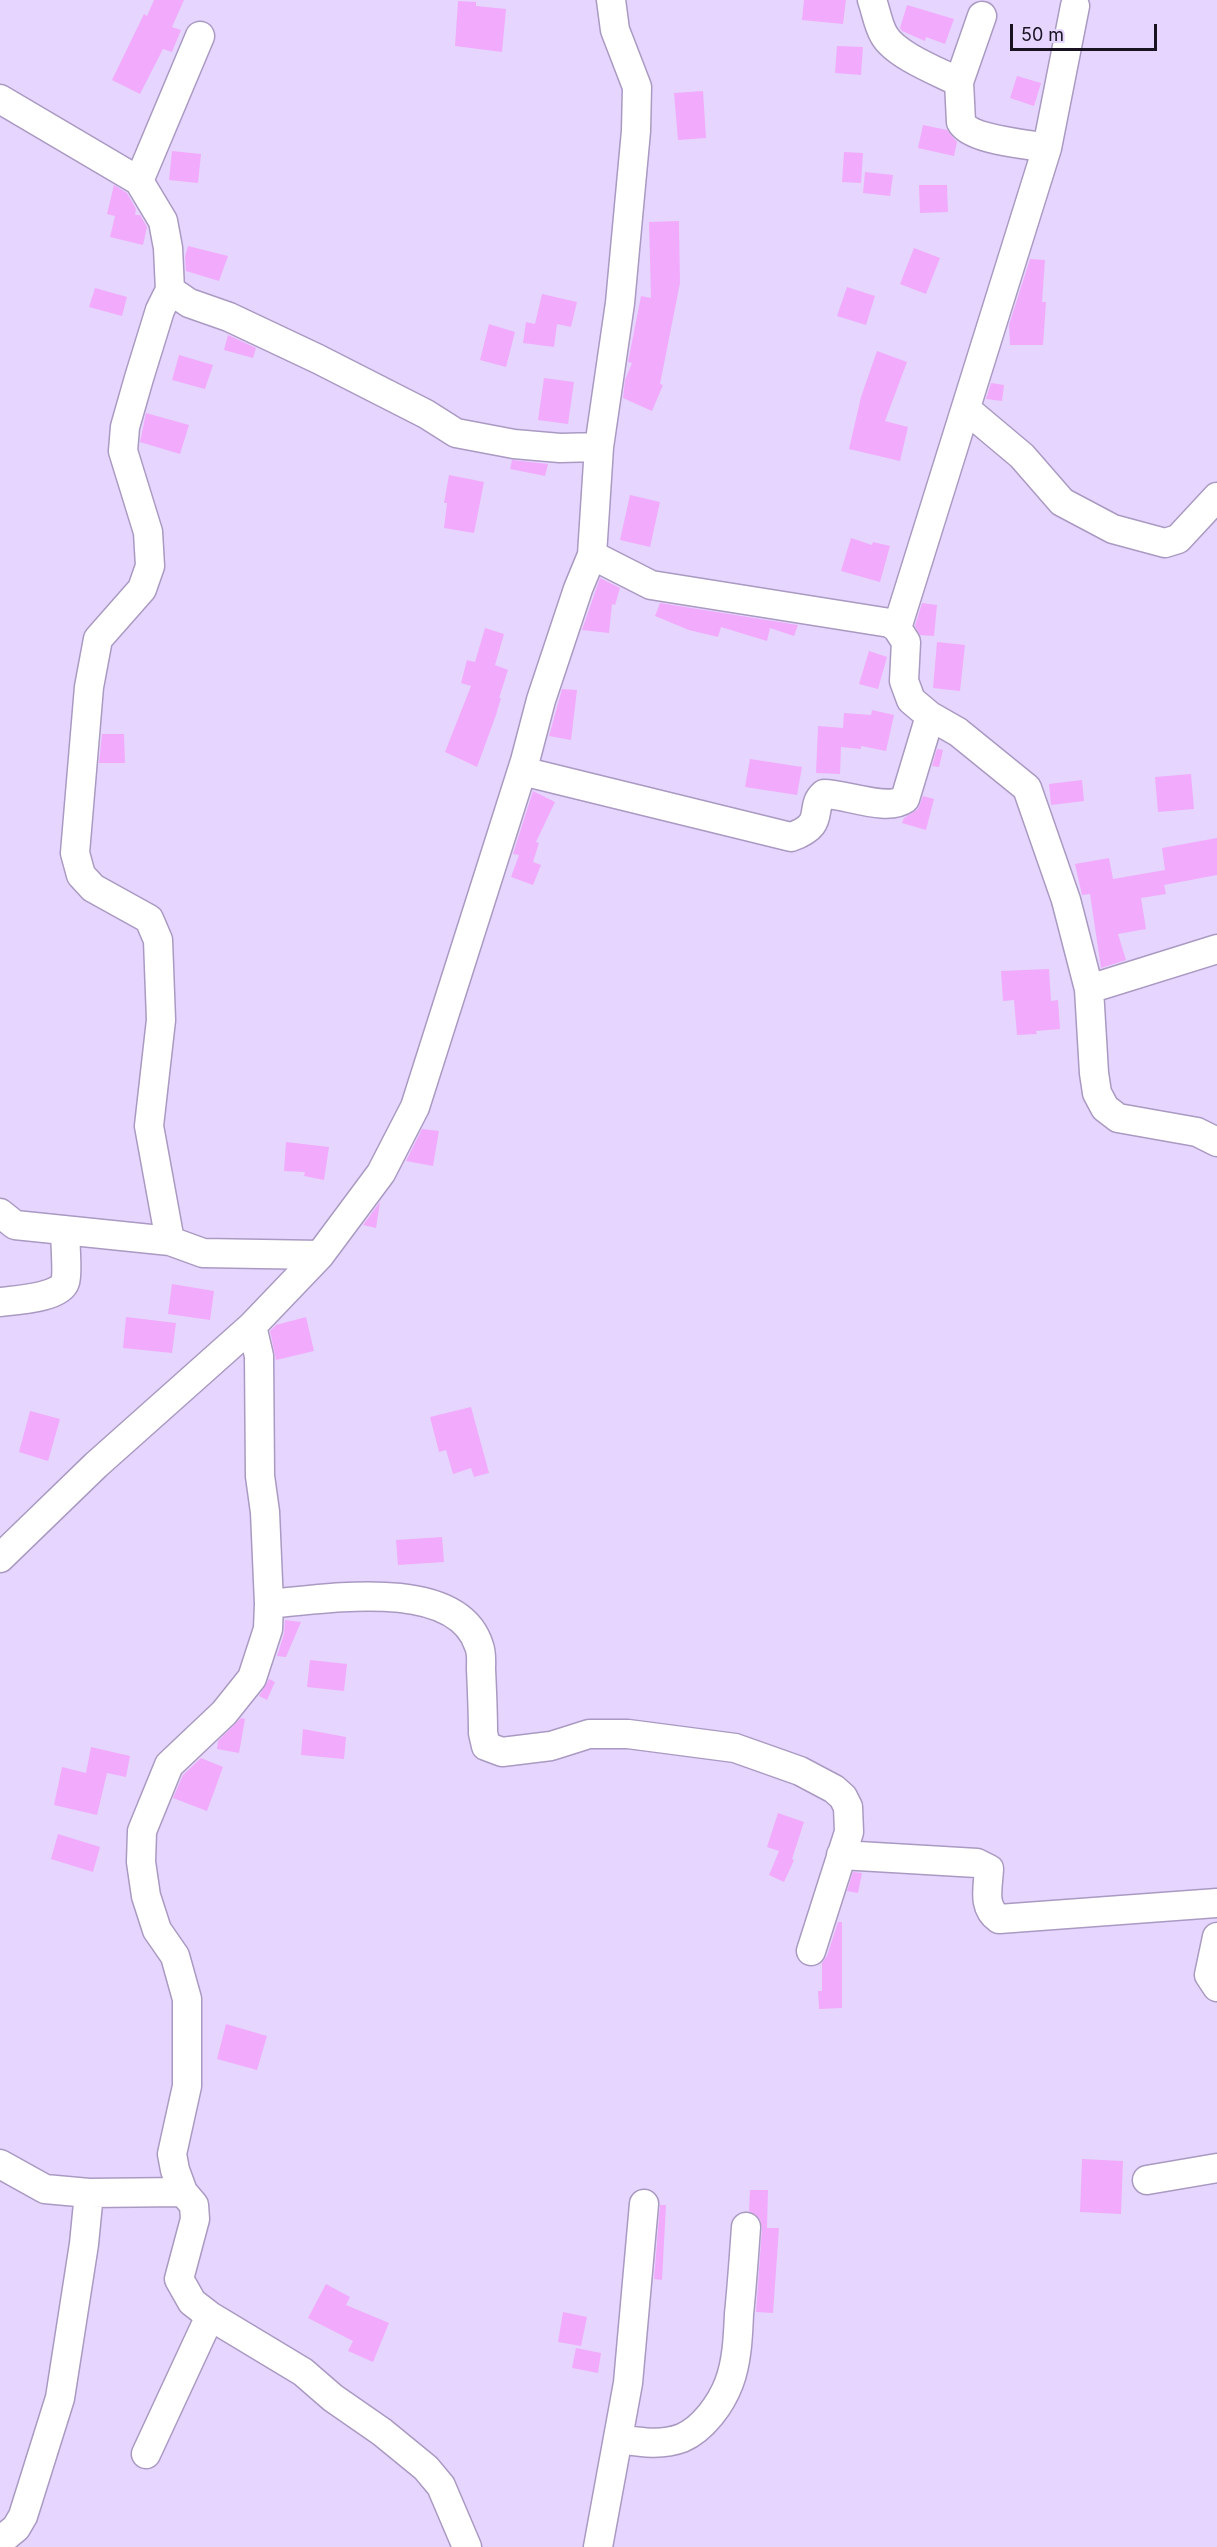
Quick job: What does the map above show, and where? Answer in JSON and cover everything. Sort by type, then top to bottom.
[{"type":"street","points":[[0,1558],[96,1465],[252,1326],[320,1255],[381,1173],[419,1099],[522,771],[544,688],[592,555],[599,447],[620,303],[636,120],[637,87],[615,30],[611,0]]},
{"type":"street","points":[[872,0],[884,36],[892,44],[919,63],[959,82]]},
{"type":"street","points":[[897,628],[1047,148],[1075,6]]},
{"type":"street","points":[[982,16],[959,82],[961,122],[964,128],[979,135],[1047,148]]},
{"type":"street","points":[[140,181],[200,36]]},
{"type":"street","points":[[0,99],[140,181],[163,221],[168,248],[170,290],[160,309],[136,388],[125,427],[123,451],[148,532],[150,566],[142,589],[98,639],[89,687],[75,853],[81,875],[93,888],[149,919],[158,940],[161,1020],[148,1126],[170,1241]]},
{"type":"street","points":[[170,290],[189,303],[229,317],[318,359],[426,414],[456,433],[514,444],[560,448],[599,447]]},
{"type":"street","points":[[966,409],[1022,456],[1062,502],[1113,529],[1165,543],[1172,542],[1178,539],[1217,497]]},
{"type":"street","points":[[592,555],[651,585],[890,623],[897,628],[906,642],[904,681],[911,700],[930,716],[958,732],[1027,788],[1066,900],[1089,989],[1094,1073],[1097,1093],[1105,1108],[1118,1118],[1197,1132],[1217,1142]]},
{"type":"street","points":[[522,771],[791,837],[809,828],[815,820],[821,797],[824,794],[886,804],[901,802],[905,799],[930,716]]},
{"type":"street","points":[[1089,989],[1217,949]]},
{"type":"street","points":[[0,1213],[15,1225],[170,1241],[203,1253],[320,1255]]},
{"type":"street","points":[[0,1302],[39,1296],[60,1289],[65,1282],[65,1230]]},
{"type":"street","points":[[252,1326],[259,1356],[260,1476],[266,1512],[268,1629],[252,1678],[231,1706],[169,1765],[142,1831],[141,1862],[146,1896],[157,1930],[175,1956],[187,1999],[187,2086],[172,2154],[183,2192],[194,2205],[195,2219],[179,2279],[192,2302],[210,2316],[303,2372],[333,2398],[382,2432],[426,2468],[441,2486],[467,2547]]},
{"type":"street","points":[[269,1604],[364,1595],[404,1598],[447,1611],[465,1622],[480,1647],[483,1734],[489,1748],[502,1752],[551,1746],[589,1734],[628,1734],[735,1748],[800,1771],[843,1797],[849,1817],[849,1832],[811,1951]]},
{"type":"street","points":[[841,1855],[977,1863],[989,1869],[987,1903],[991,1913],[999,1919],[1217,1903]]},
{"type":"street","points":[[1217,1936],[1209,1975],[1217,1987]]},
{"type":"street","points":[[0,2164],[45,2189],[89,2193],[183,2192]]},
{"type":"street","points":[[1147,2180],[1217,2169]]},
{"type":"street","points":[[0,2541],[16,2528],[22,2516],[60,2398],[84,2244],[89,2193]]},
{"type":"street","points":[[598,2547],[628,2382],[644,2204]]},
{"type":"street","points":[[618,2439],[648,2443],[667,2442],[683,2437],[707,2420],[723,2396],[730,2382],[737,2349],[746,2227]]},
{"type":"street","points":[[146,2454],[210,2316]]},
{"type":"building","points":[[154,0],[184,0],[172,27],[181,30],[172,52],[163,49],[140,94],[112,80],[144,14],[147,16]]},
{"type":"building","points":[[804,0],[846,0],[843,24],[802,20]]},
{"type":"building","points":[[458,1],[476,2],[476,6],[506,9],[502,52],[455,46]]},
{"type":"building","points":[[907,5],[954,19],[945,44],[926,37],[925,41],[902,31],[900,28]]},
{"type":"building","points":[[837,46],[863,47],[861,75],[835,73]]},
{"type":"building","points":[[1017,76],[1041,83],[1034,106],[1010,98]]},
{"type":"building","points":[[703,91],[706,138],[678,140],[674,93]]},
{"type":"building","points":[[923,125],[947,130],[957,142],[954,156],[918,148]]},
{"type":"building","points":[[172,151],[201,154],[198,183],[169,180]]},
{"type":"building","points":[[844,152],[863,153],[861,183],[842,182]]},
{"type":"building","points":[[865,172],[893,175],[890,196],[863,193]]},
{"type":"building","points":[[114,185],[127,193],[136,209],[135,215],[140,215],[147,227],[143,245],[110,237],[115,216],[107,214]]},
{"type":"building","points":[[919,185],[947,185],[948,212],[920,213]]},
{"type":"building","points":[[679,221],[680,283],[660,384],[663,385],[652,411],[623,398],[625,380],[632,363],[628,362],[641,296],[651,298],[649,222]]},
{"type":"building","points":[[188,246],[228,256],[219,281],[186,271],[185,257]]},
{"type":"building","points":[[914,248],[940,258],[926,294],[900,284]]},
{"type":"building","points":[[1030,259],[1045,260],[1042,302],[1046,302],[1043,345],[1010,345],[1009,325]]},
{"type":"building","points":[[847,287],[875,296],[866,325],[837,316]]},
{"type":"building","points":[[95,288],[127,297],[122,316],[89,307]]},
{"type":"building","points":[[542,294],[577,302],[571,327],[557,324],[554,347],[523,343],[526,322],[535,324]]},
{"type":"building","points":[[489,324],[515,332],[506,367],[480,360]]},
{"type":"building","points":[[228,335],[256,348],[253,358],[224,350]]},
{"type":"building","points":[[877,351],[907,362],[885,421],[908,427],[900,461],[849,449],[861,397]]},
{"type":"building","points":[[179,355],[213,365],[205,389],[172,380]]},
{"type":"building","points":[[544,378],[574,382],[568,424],[538,420]]},
{"type":"building","points":[[991,383],[1004,385],[1002,401],[986,399]]},
{"type":"building","points":[[146,413],[189,425],[180,454],[140,442]]},
{"type":"building","points":[[512,460],[548,464],[545,476],[510,469]]},
{"type":"building","points":[[449,475],[484,482],[474,533],[444,528],[447,503],[444,503]]},
{"type":"building","points":[[630,495],[660,502],[650,547],[620,540]]},
{"type":"building","points":[[851,538],[872,545],[873,542],[890,546],[880,582],[841,571]]},
{"type":"building","points":[[600,578],[620,588],[615,605],[612,604],[609,633],[582,630]]},
{"type":"building","points":[[660,603],[798,625],[794,636],[770,628],[767,641],[721,627],[718,637],[689,630],[655,616]]},
{"type":"building","points":[[922,603],[937,605],[934,636],[920,635],[915,626]]},
{"type":"building","points":[[485,628],[504,634],[495,665],[508,670],[496,715],[477,767],[445,752],[471,686],[461,683],[467,660],[475,662]]},
{"type":"building","points":[[937,642],[965,645],[960,691],[933,688]]},
{"type":"building","points":[[869,651],[887,657],[878,689],[859,684]]},
{"type":"building","points":[[562,689],[577,690],[571,740],[549,736]]},
{"type":"building","points":[[872,710],[894,715],[886,751],[861,746],[861,749],[841,747],[840,774],[816,773],[818,726],[843,728],[844,713],[871,715]]},
{"type":"building","points":[[102,734],[124,734],[125,763],[99,763]]},
{"type":"building","points":[[937,749],[943,750],[939,767],[932,766]]},
{"type":"building","points":[[750,759],[802,767],[797,795],[745,787]]},
{"type":"building","points":[[1191,774],[1194,809],[1158,812],[1155,777]]},
{"type":"building","points":[[1082,780],[1084,801],[1051,805],[1049,784]]},
{"type":"building","points":[[533,791],[555,802],[536,842],[539,843],[533,862],[541,865],[533,885],[511,877],[519,855],[513,854]]},
{"type":"building","points":[[923,796],[934,799],[926,830],[902,823],[904,818],[918,809]]},
{"type":"building","points":[[1217,838],[1217,875],[1164,885],[1166,894],[1141,898],[1146,929],[1118,934],[1126,960],[1101,968],[1090,894],[1082,895],[1075,864],[1109,858],[1113,879],[1165,870],[1162,848]]},
{"type":"building","points":[[1049,969],[1051,1001],[1058,1000],[1060,1029],[1017,1035],[1014,1000],[1003,1001],[1001,971]]},
{"type":"building","points":[[422,1129],[439,1131],[433,1166],[406,1161]]},
{"type":"building","points":[[286,1142],[329,1147],[324,1180],[304,1176],[305,1172],[284,1171]]},
{"type":"building","points":[[380,1202],[376,1228],[363,1225]]},
{"type":"building","points":[[172,1284],[214,1291],[210,1320],[168,1314]]},
{"type":"building","points":[[126,1317],[176,1323],[172,1353],[123,1348]]},
{"type":"building","points":[[306,1317],[314,1351],[276,1360],[270,1331],[276,1325]]},
{"type":"building","points":[[471,1407],[489,1473],[474,1477],[471,1468],[453,1474],[446,1450],[439,1452],[430,1417]]},
{"type":"building","points":[[30,1411],[60,1419],[48,1461],[19,1452]]},
{"type":"building","points":[[442,1537],[444,1562],[398,1565],[396,1540]]},
{"type":"building","points":[[285,1620],[301,1622],[286,1657],[277,1656],[284,1634]]},
{"type":"building","points":[[310,1660],[347,1664],[344,1691],[307,1687]]},
{"type":"building","points":[[269,1679],[275,1682],[267,1700],[259,1696]]},
{"type":"building","points":[[241,1718],[245,1719],[239,1753],[217,1749],[218,1741]]},
{"type":"building","points":[[303,1729],[346,1737],[344,1759],[301,1755]]},
{"type":"building","points":[[91,1747],[130,1756],[126,1777],[107,1773],[97,1815],[54,1805],[62,1767],[86,1773]]},
{"type":"building","points":[[201,1758],[223,1767],[207,1811],[173,1798],[183,1775]]},
{"type":"building","points":[[778,1813],[804,1822],[792,1859],[794,1860],[784,1882],[769,1875],[779,1851],[767,1847]]},
{"type":"building","points":[[58,1834],[100,1847],[93,1872],[51,1859]]},
{"type":"building","points":[[853,1872],[862,1873],[858,1893],[847,1891]]},
{"type":"building","points":[[838,1922],[842,1922],[842,2008],[819,2009],[818,1991],[822,1991],[822,1963],[827,1956]]},
{"type":"building","points":[[226,2024],[267,2036],[257,2070],[217,2059]]},
{"type":"building","points":[[1082,2159],[1123,2161],[1121,2214],[1080,2212]]},
{"type":"building","points":[[750,2190],[768,2190],[767,2228],[779,2228],[773,2313],[756,2312],[762,2228],[760,2219],[749,2211]]},
{"type":"building","points":[[660,2205],[666,2205],[662,2280],[654,2279]]},
{"type":"building","points":[[326,2284],[350,2297],[346,2305],[389,2323],[373,2362],[348,2351],[353,2341],[308,2318]]},
{"type":"building","points":[[563,2312],[587,2317],[581,2346],[558,2342]]},
{"type":"building","points":[[576,2348],[601,2353],[598,2373],[572,2368]]}]
